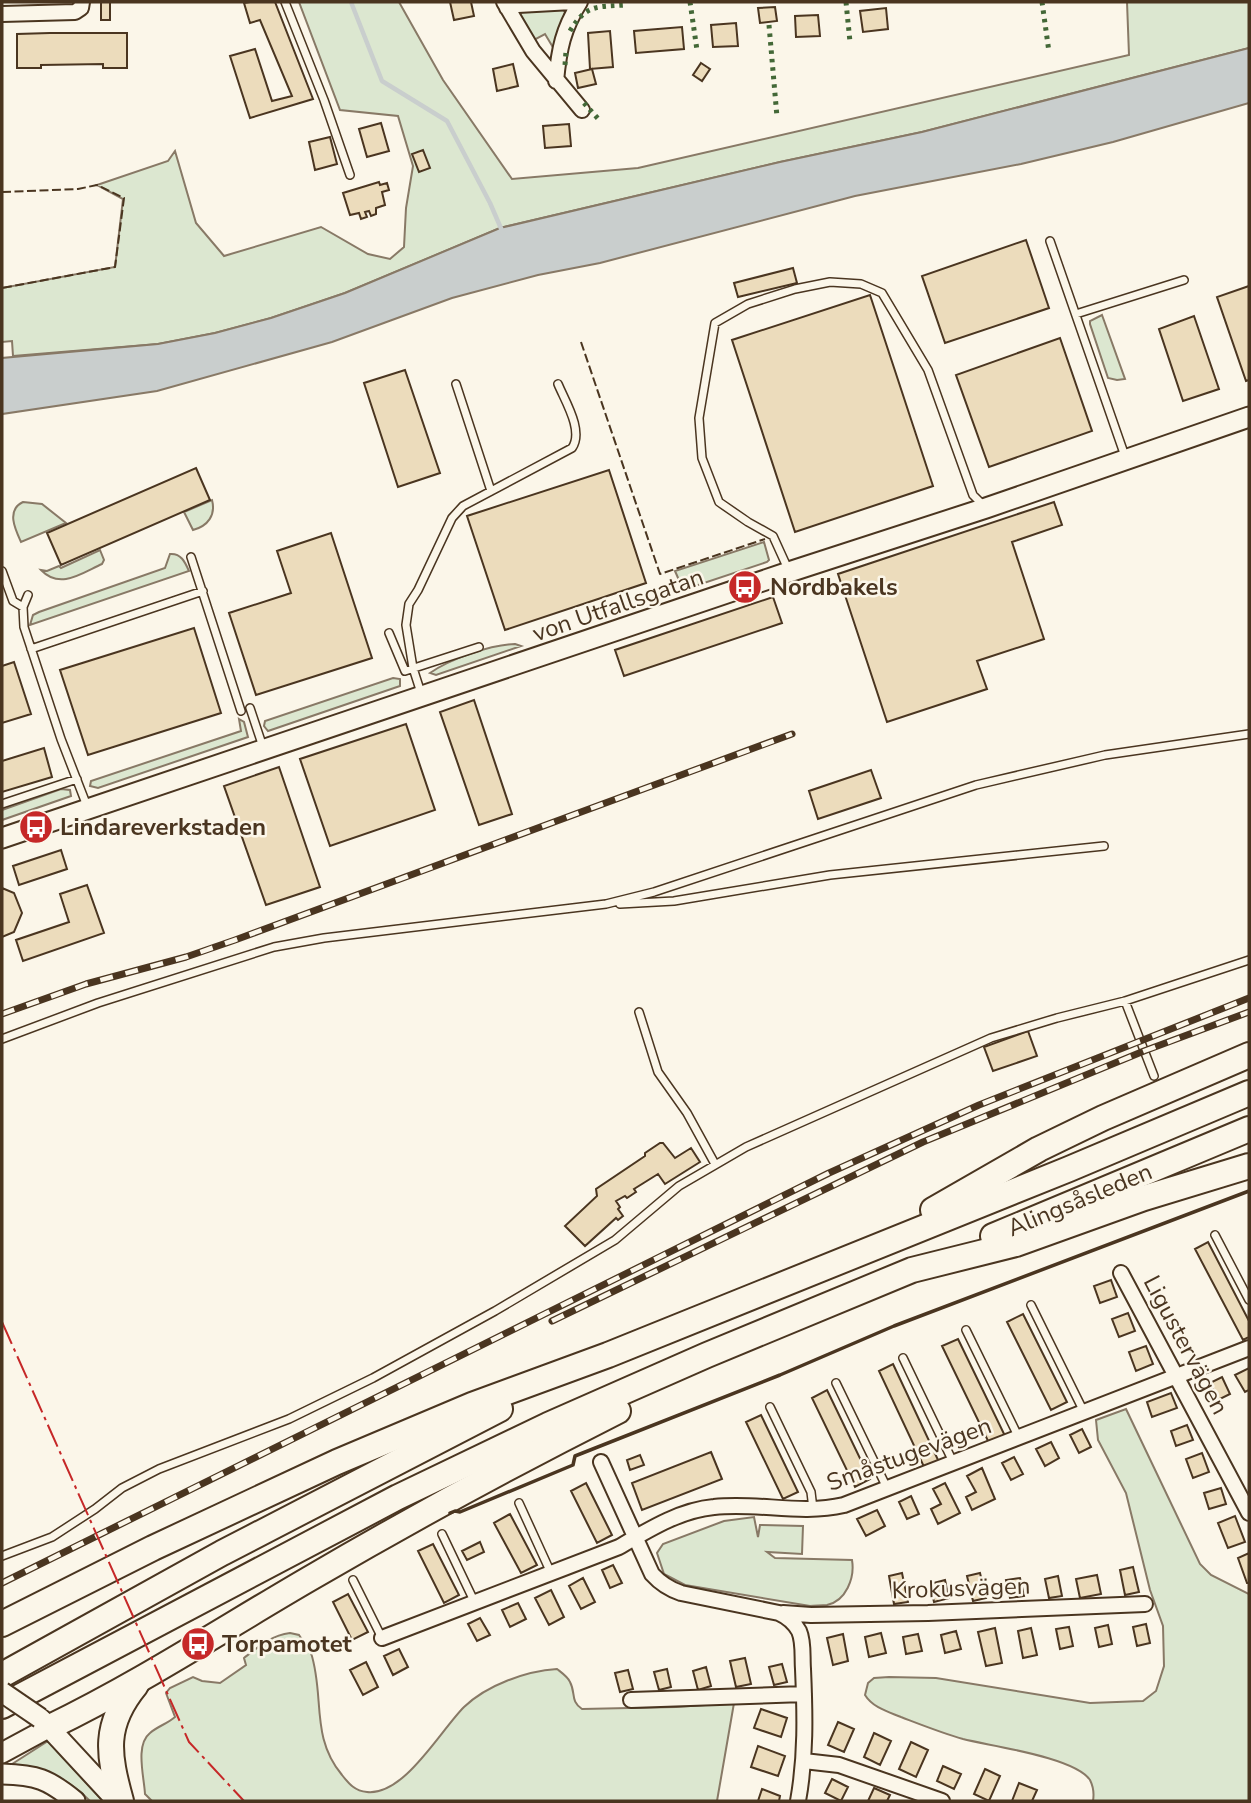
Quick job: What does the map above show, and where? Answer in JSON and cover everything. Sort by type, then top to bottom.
[{"type":"highway","points":[[854,1255],[1040,1149],[1103,1118],[1249,1055]]},
{"type":"highway","points":[[2,1623],[153,1548],[337,1462],[471,1405],[594,1360],[1069,1169],[1249,1093]]},
{"type":"highway","name":"Alingsåsleden","points":[[912,1270],[1249,1129]]},
{"type":"highway","points":[[2,1706],[398,1497],[548,1425],[707,1355],[912,1270],[1016,1244],[1144,1198],[1249,1166]]},
{"type":"highway","points":[[45,1723],[89,1708],[310,1578],[507,1467],[634,1403],[707,1355]]},
{"type":"highway","points":[[2,1675],[222,1553],[594,1360]]},
{"type":"highway","points":[[119,1801],[110,1737],[120,1708],[144,1677]]},
{"type":"street","points":[[2,14],[75,12],[81,8],[82,2]]},
{"type":"street","points":[[506,5],[572,2]]},
{"type":"street","points":[[556,80],[558,54],[566,23],[580,2]]},
{"type":"street","points":[[506,5],[533,51],[582,110]]},
{"type":"street","name":"von Utfallsgatan","points":[[2,838],[1249,417]]},
{"type":"street","name":"Ligustervägen","points":[[1121,1273],[1248,1506]]},
{"type":"street","name":"Småstugevägen","points":[[383,1638],[619,1547],[653,1527],[697,1509],[715,1506],[814,1510],[844,1505],[1249,1348]]},
{"type":"street","name":"Krokusvägen","points":[[601,1462],[652,1574],[667,1588],[681,1593],[779,1613],[811,1615],[1145,1604]]},
{"type":"street","points":[[779,1613],[792,1621],[801,1638],[804,1760],[798,1801]]},
{"type":"street","points":[[2,1692],[45,1723],[119,1801]]},
{"type":"street","points":[[631,1700],[804,1693]]},
{"type":"street","points":[[2,1753],[45,1723]]},
{"type":"street","points":[[804,1760],[839,1765],[943,1801]]},
{"type":"street","points":[[2,1774],[27,1775],[53,1783],[75,1801]]},
{"type":"lane","points":[[285,2],[350,175]]},
{"type":"lane","points":[[1050,241],[1126,459]]},
{"type":"lane","points":[[1076,314],[1184,281]]},
{"type":"lane","points":[[789,572],[774,536],[719,502],[702,458],[699,418],[715,323],[748,304],[830,282],[861,284],[882,293],[928,370],[973,495],[986,508]]},
{"type":"lane","points":[[456,384],[491,491]]},
{"type":"lane","points":[[421,697],[406,625],[409,604],[452,518],[463,506],[575,444],[576,430],[558,384]]},
{"type":"lane","points":[[191,556],[245,710],[264,751]]},
{"type":"lane","points":[[2,571],[13,601],[23,607]]},
{"type":"lane","points":[[31,649],[203,591]]},
{"type":"lane","points":[[27,595],[23,607],[24,627],[88,810]]},
{"type":"lane","points":[[389,633],[405,671],[480,646]]},
{"type":"lane","points":[[606,904],[654,892],[976,785],[1105,755],[1249,734]]},
{"type":"lane","points":[[2,804],[77,779]]},
{"type":"lane","points":[[2,1039],[98,1003],[274,947],[352,934],[606,904],[684,900],[830,875],[1104,846]]},
{"type":"lane","points":[[2,1556],[52,1537],[122,1488],[159,1469],[289,1419],[495,1311],[615,1240],[679,1186],[746,1147],[991,1038],[1125,1001],[1249,960]]},
{"type":"lane","points":[[1125,1001],[1154,1076]]},
{"type":"lane","points":[[639,1012],[658,1072],[687,1113],[715,1164]]},
{"type":"lane","points":[[1215,1235],[1249,1300]]},
{"type":"lane","points":[[1031,1305],[1084,1412]]},
{"type":"lane","points":[[966,1330],[1019,1438]]},
{"type":"lane","points":[[903,1358],[954,1464]]},
{"type":"lane","points":[[836,1383],[888,1490]]},
{"type":"lane","points":[[770,1407],[811,1492],[814,1510]]},
{"type":"lane","points":[[519,1503],[551,1573]]},
{"type":"lane","points":[[442,1534],[475,1602]]},
{"type":"lane","points":[[353,1580],[383,1638]]},
{"type":"green space","points":[[299,2],[399,2],[443,80],[512,179],[638,168],[1129,55],[1127,2],[1249,2],[1249,48],[922,132],[780,162],[500,228],[345,293],[271,318],[215,333],[158,344],[13,356],[12,341],[2,342],[2,288],[115,267],[123,199],[97,185],[168,161],[175,151],[196,223],[224,256],[321,227],[368,254],[390,259],[404,247],[406,208],[413,166],[398,116],[340,110]]},
{"type":"green space","points":[[561,8],[565,12],[554,49],[545,34],[534,40],[519,15],[522,12]]},
{"type":"green space","points":[[1102,315],[1125,379],[1108,378],[1090,324],[1090,321]]},
{"type":"green space","points":[[212,500],[210,519],[193,530],[184,512]]},
{"type":"green space","points":[[23,502],[42,504],[66,523],[21,542],[13,515],[18,505]]},
{"type":"green space","points":[[764,542],[769,560],[767,562],[689,588],[682,587],[675,571]]},
{"type":"green space","points":[[100,550],[104,560],[102,564],[71,578],[56,579],[41,570],[47,571],[59,566],[61,568]]},
{"type":"green space","points":[[170,554],[180,557],[189,571],[30,625],[33,615],[39,612],[165,568]]},
{"type":"green space","points":[[515,644],[521,646],[436,675],[430,673],[471,654]]},
{"type":"green space","points":[[393,678],[400,679],[400,686],[268,731],[264,726],[265,721]]},
{"type":"green space","points":[[239,719],[244,722],[248,737],[98,788],[90,786],[91,781],[241,731]]},
{"type":"green space","points":[[61,789],[70,790],[71,796],[2,820],[2,810]]},
{"type":"green space","points":[[1126,1409],[1200,1564],[1211,1575],[1249,1594],[1249,1801],[1093,1801],[1090,1780],[1068,1765],[1031,1753],[940,1732],[882,1709],[865,1695],[868,1683],[874,1678],[889,1677],[936,1678],[1090,1703],[1143,1701],[1156,1691],[1164,1666],[1163,1626],[1150,1590],[1126,1493],[1098,1440],[1096,1420]]},
{"type":"green space","points":[[754,1517],[758,1537],[760,1525],[803,1526],[802,1554],[767,1552],[775,1558],[852,1560],[852,1574],[844,1594],[834,1603],[810,1606],[685,1585],[664,1574],[657,1553],[663,1544],[724,1521]]},
{"type":"green space","points":[[290,1633],[299,1635],[311,1653],[322,1731],[332,1761],[347,1781],[359,1790],[381,1790],[394,1784],[420,1760],[464,1707],[484,1692],[520,1676],[557,1669],[569,1680],[576,1703],[582,1709],[734,1703],[717,1801],[152,1801],[145,1794],[143,1745],[150,1733],[175,1717],[166,1693],[170,1688],[193,1677],[220,1683],[246,1665],[244,1658],[260,1646],[277,1636]]},
{"type":"green space","points":[[48,1741],[103,1801],[90,1801],[71,1785],[53,1775],[9,1766]]},
{"type":"shaded area","points":[[1249,48],[1249,103],[1113,142],[1021,164],[855,196],[600,263],[538,275],[452,298],[332,342],[157,391],[2,414],[2,358],[158,344],[215,333],[271,318],[345,293],[500,228],[780,162],[922,132]]},
{"type":"building","points":[[101,2],[110,2],[110,20],[101,20]]},
{"type":"building","points":[[275,2],[313,99],[250,118],[230,56],[255,49],[272,101],[292,96],[260,20],[250,23],[244,3]]},
{"type":"building","points":[[450,2],[471,2],[474,16],[454,20]]},
{"type":"building","points":[[775,7],[777,21],[760,23],[758,8]]},
{"type":"building","points":[[886,8],[888,29],[863,32],[860,11]]},
{"type":"building","points":[[818,15],[820,36],[796,37],[795,16]]},
{"type":"building","points":[[736,23],[738,46],[713,47],[711,25]]},
{"type":"building","points":[[682,27],[684,49],[636,53],[634,31]]},
{"type":"building","points":[[610,31],[613,67],[590,69],[588,33]]},
{"type":"building","points":[[127,33],[127,68],[103,68],[103,64],[17,68],[17,34]]},
{"type":"building","points":[[701,63],[710,69],[702,81],[693,75]]},
{"type":"building","points":[[513,64],[518,86],[497,91],[493,69]]},
{"type":"building","points":[[592,69],[596,84],[578,88],[575,73]]},
{"type":"building","points":[[381,123],[389,151],[367,157],[359,129]]},
{"type":"building","points":[[569,124],[571,146],[545,148],[543,126]]},
{"type":"building","points":[[330,137],[337,164],[315,170],[309,142]]},
{"type":"building","points":[[423,150],[430,168],[419,172],[412,154]]},
{"type":"building","points":[[379,182],[380,185],[387,183],[389,190],[382,192],[385,205],[376,208],[376,214],[371,216],[369,211],[365,212],[367,217],[361,219],[359,213],[350,215],[343,193]]},
{"type":"building","points":[[1026,240],[1049,308],[945,343],[922,276]]},
{"type":"building","points":[[793,268],[797,283],[738,297],[734,283]]},
{"type":"building","points":[[1249,286],[1249,380],[1246,381],[1217,297]]},
{"type":"building","points":[[870,295],[933,486],[795,532],[732,340]]},
{"type":"building","points":[[1194,316],[1219,389],[1183,401],[1159,329]]},
{"type":"building","points":[[1060,338],[1092,431],[989,467],[956,375]]},
{"type":"building","points":[[405,370],[440,473],[398,487],[364,383]]},
{"type":"building","points":[[196,468],[210,500],[61,565],[47,533]]},
{"type":"building","points":[[609,470],[646,583],[505,630],[467,516]]},
{"type":"building","points":[[1054,502],[1062,525],[1012,542],[1044,639],[977,661],[987,689],[887,722],[838,574]]},
{"type":"building","points":[[331,533],[372,658],[256,695],[229,613],[291,593],[277,551]]},
{"type":"building","points":[[773,597],[782,623],[624,676],[615,650]]},
{"type":"building","points":[[194,628],[221,713],[88,755],[60,670]]},
{"type":"building","points":[[14,662],[31,714],[2,723],[2,666]]},
{"type":"building","points":[[474,700],[512,814],[479,825],[440,712]]},
{"type":"building","points":[[406,724],[435,810],[330,846],[300,759]]},
{"type":"building","points":[[44,748],[52,777],[2,792],[2,761]]},
{"type":"building","points":[[279,767],[320,887],[266,905],[224,786]]},
{"type":"building","points":[[871,770],[881,798],[818,819],[809,791]]},
{"type":"building","points":[[61,850],[67,869],[19,885],[13,866]]},
{"type":"building","points":[[87,885],[104,933],[23,961],[16,940],[69,922],[60,894]]},
{"type":"building","points":[[2,888],[14,893],[22,913],[14,932],[2,937]]},
{"type":"building","points":[[1028,1031],[1037,1056],[993,1071],[984,1047]]},
{"type":"building","points":[[663,1143],[675,1158],[691,1148],[700,1162],[665,1184],[658,1174],[634,1189],[636,1192],[627,1198],[625,1196],[616,1201],[623,1216],[618,1220],[616,1218],[585,1246],[565,1226],[597,1196],[596,1189]]},
{"type":"building","points":[[1208,1242],[1249,1321],[1249,1337],[1243,1340],[1195,1249]]},
{"type":"building","points":[[1111,1280],[1117,1297],[1100,1303],[1094,1286]]},
{"type":"building","points":[[1128,1313],[1135,1331],[1119,1337],[1112,1319]]},
{"type":"building","points":[[1023,1314],[1067,1402],[1051,1410],[1007,1322]]},
{"type":"building","points":[[958,1339],[1006,1438],[990,1445],[942,1346]]},
{"type":"building","points":[[1146,1346],[1153,1364],[1136,1371],[1129,1352]]},
{"type":"building","points":[[893,1364],[939,1462],[925,1469],[879,1371]]},
{"type":"building","points":[[1249,1368],[1249,1390],[1245,1392],[1235,1375]]},
{"type":"building","points":[[1222,1377],[1230,1394],[1218,1400],[1210,1383]]},
{"type":"building","points":[[827,1390],[870,1479],[855,1487],[812,1398]]},
{"type":"building","points":[[1171,1393],[1177,1408],[1152,1417],[1147,1402]]},
{"type":"building","points":[[761,1415],[798,1492],[783,1499],[746,1422]]},
{"type":"building","points":[[1187,1425],[1193,1440],[1176,1446],[1171,1431]]},
{"type":"building","points":[[1082,1429],[1091,1447],[1079,1453],[1070,1435]]},
{"type":"building","points":[[1051,1442],[1059,1458],[1045,1466],[1036,1449]]},
{"type":"building","points":[[711,1452],[722,1479],[642,1510],[632,1483]]},
{"type":"building","points":[[1202,1453],[1209,1472],[1193,1478],[1186,1459]]},
{"type":"building","points":[[640,1455],[644,1465],[630,1470],[627,1460]]},
{"type":"building","points":[[1014,1457],[1023,1474],[1011,1480],[1002,1463]]},
{"type":"building","points":[[982,1468],[995,1499],[972,1510],[966,1497],[976,1492],[967,1476]]},
{"type":"building","points":[[586,1483],[612,1535],[597,1543],[571,1491]]},
{"type":"building","points":[[945,1483],[960,1513],[938,1524],[931,1509],[941,1504],[933,1489]]},
{"type":"building","points":[[1221,1488],[1226,1504],[1209,1509],[1204,1493]]},
{"type":"building","points":[[911,1496],[919,1514],[907,1519],[899,1502]]},
{"type":"building","points":[[877,1510],[885,1526],[866,1536],[857,1519]]},
{"type":"building","points":[[510,1514],[537,1565],[521,1573],[494,1523]]},
{"type":"building","points":[[1235,1516],[1245,1542],[1228,1548],[1218,1523]]},
{"type":"building","points":[[480,1542],[484,1552],[467,1560],[462,1551]]},
{"type":"building","points":[[433,1544],[459,1595],[444,1603],[418,1551]]},
{"type":"building","points":[[1249,1553],[1249,1583],[1247,1583],[1238,1558]]},
{"type":"building","points":[[613,1565],[622,1583],[610,1588],[602,1570]]},
{"type":"building","points":[[1133,1567],[1139,1592],[1125,1595],[1120,1570]]},
{"type":"building","points":[[902,1573],[908,1602],[894,1604],[889,1576]]},
{"type":"building","points":[[980,1573],[986,1598],[973,1601],[967,1576]]},
{"type":"building","points":[[1097,1575],[1101,1594],[1080,1598],[1076,1579]]},
{"type":"building","points":[[1058,1576],[1062,1596],[1049,1598],[1045,1579]]},
{"type":"building","points":[[583,1578],[595,1602],[581,1609],[569,1586]]},
{"type":"building","points":[[1020,1578],[1024,1596],[1010,1598],[1006,1580]]},
{"type":"building","points":[[945,1580],[949,1598],[934,1602],[930,1584]]},
{"type":"building","points":[[551,1590],[564,1617],[549,1625],[535,1598]]},
{"type":"building","points":[[348,1594],[368,1632],[352,1640],[333,1602]]},
{"type":"building","points":[[518,1603],[526,1619],[510,1627],[502,1610]]},
{"type":"building","points":[[480,1618],[490,1635],[477,1641],[468,1624]]},
{"type":"building","points":[[1146,1624],[1150,1643],[1137,1646],[1133,1627]]},
{"type":"building","points":[[1108,1625],[1112,1644],[1099,1647],[1095,1628]]},
{"type":"building","points":[[1069,1627],[1073,1646],[1060,1649],[1056,1629]]},
{"type":"building","points":[[995,1628],[1002,1663],[986,1666],[978,1632]]},
{"type":"building","points":[[1031,1628],[1037,1655],[1023,1658],[1018,1631]]},
{"type":"building","points":[[956,1631],[961,1649],[945,1653],[941,1635]]},
{"type":"building","points":[[881,1633],[886,1653],[869,1657],[865,1637]]},
{"type":"building","points":[[843,1634],[848,1661],[833,1665],[827,1638]]},
{"type":"building","points":[[918,1634],[922,1651],[906,1654],[903,1637]]},
{"type":"building","points":[[399,1649],[408,1667],[393,1675],[384,1656]]},
{"type":"building","points":[[745,1658],[751,1684],[736,1687],[730,1661]]},
{"type":"building","points":[[366,1662],[378,1687],[363,1695],[350,1670]]},
{"type":"building","points":[[782,1664],[787,1682],[774,1685],[769,1667]]},
{"type":"building","points":[[706,1667],[711,1686],[698,1690],[693,1671]]},
{"type":"building","points":[[667,1669],[671,1687],[659,1690],[654,1672]]},
{"type":"building","points":[[628,1670],[633,1689],[620,1692],[615,1673]]},
{"type":"building","points":[[761,1709],[787,1718],[781,1737],[754,1728]]},
{"type":"building","points":[[838,1722],[854,1729],[844,1752],[828,1745]]},
{"type":"building","points":[[874,1733],[891,1741],[880,1765],[864,1757]]},
{"type":"building","points":[[911,1742],[928,1750],[916,1777],[899,1769]]},
{"type":"building","points":[[758,1746],[785,1756],[778,1776],[751,1767]]},
{"type":"building","points":[[943,1766],[961,1774],[954,1789],[937,1781]]},
{"type":"building","points":[[985,1769],[1000,1776],[989,1801],[974,1794]]},
{"type":"building","points":[[832,1779],[848,1787],[841,1801],[825,1793]]},
{"type":"building","points":[[1019,1783],[1037,1790],[1032,1801],[1012,1801]]},
{"type":"building","points":[[874,1788],[890,1795],[887,1801],[868,1801]]},
{"type":"building","points":[[762,1789],[780,1796],[779,1801],[758,1801]]},
{"type":"waterway","points":[[351,2],[382,81],[447,121],[503,233]]},
{"type":"railway","points":[[2,1014],[86,984],[186,957],[235,940],[792,734]]},
{"type":"railway","points":[[2,1583],[829,1173],[979,1105],[1249,998]]},
{"type":"railway","points":[[552,1321],[923,1142],[1144,1051],[1249,1012]]},
{"type":"hedge","points":[[690,2],[697,50]]},
{"type":"hedge","points":[[846,2],[850,42]]},
{"type":"hedge","points":[[1042,2],[1049,52]]},
{"type":"hedge","points":[[570,31],[587,11],[625,5]]},
{"type":"hedge","points":[[769,25],[777,117]]},
{"type":"hedge","points":[[565,65],[566,51]]},
{"type":"hedge","points":[[584,103],[601,122]]},
{"type":"fence","points":[[2,192],[78,189],[97,185],[124,198],[115,267],[2,288]]},
{"type":"fence","points":[[581,342],[660,574],[765,539]]},
{"type":"wall","points":[[450,1513],[460,1512],[573,1465],[575,1456],[780,1375],[894,1326],[1249,1191]]},
{"type":"power","points":[[2,1322],[189,1742],[244,1801]]},
{"type":"place","name":"Nordbakels","points":[[745,587]]},
{"type":"place","name":"Lindareverkstaden","points":[[36,827]]},
{"type":"place","name":"Torpamotet","points":[[198,1644]]}]
